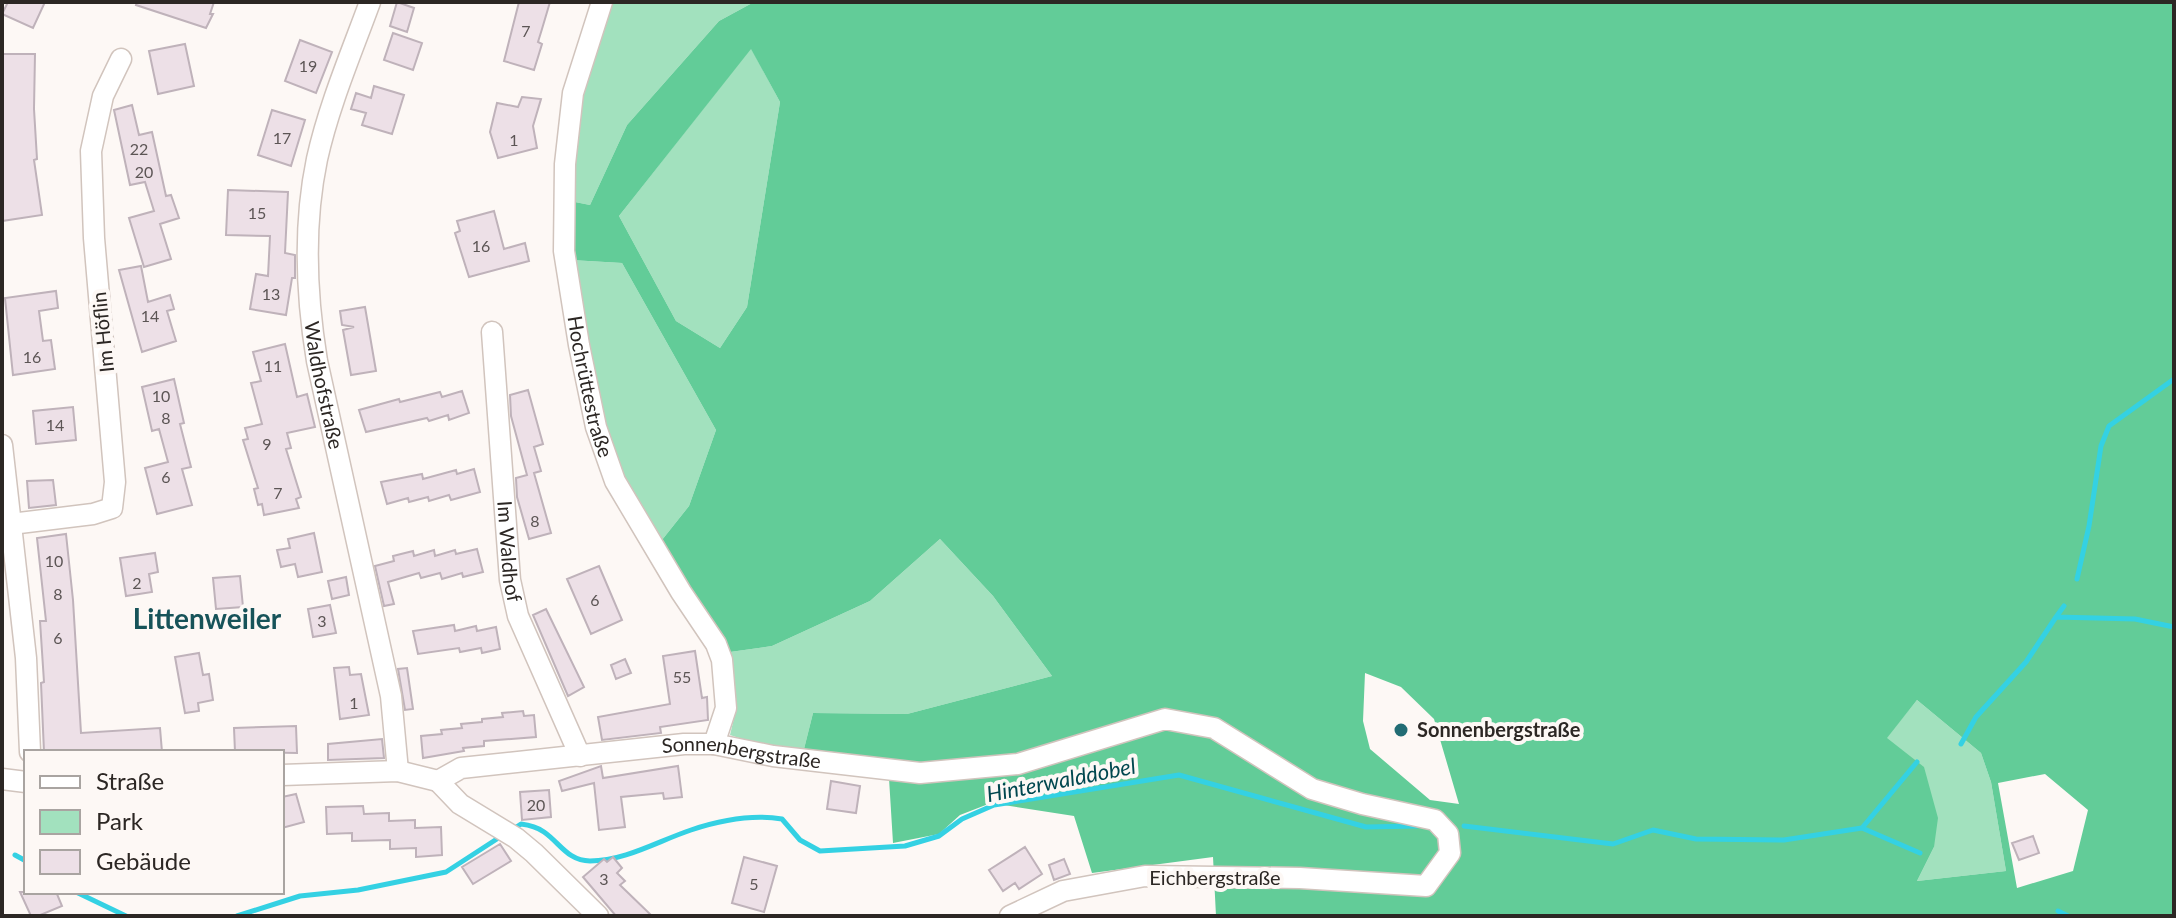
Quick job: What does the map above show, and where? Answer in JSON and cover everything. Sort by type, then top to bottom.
[{"type":"street","name":"Waldhofstraße","points":[[370,2],[333,103],[317,160],[307,258],[309,311],[317,361],[391,696],[398,771]]},
{"type":"street","name":"Hochrüttestraße","points":[[602,2],[573,93],[565,164],[564,251],[596,427],[615,481],[716,644],[722,660],[726,708],[714,744]]},
{"type":"street","name":"Im Höflin","points":[[11,524],[93,514],[112,508],[115,482],[94,238],[91,151],[103,96],[121,59]]},
{"type":"street","name":"Im Waldhof","points":[[492,332],[510,580],[518,616],[580,756]]},
{"type":"street","points":[[2,445],[26,658],[30,750]]},
{"type":"street","name":"Sonnenbergstraße","points":[[438,781],[461,768],[684,744],[714,744],[773,756],[920,773],[1018,764],[1165,719],[1214,728],[1312,789],[1435,820],[1448,834],[1450,853],[1426,886]]},
{"type":"street","points":[[284,775],[398,771],[438,781],[460,804],[516,838],[598,916]]},
{"type":"street","points":[[2,779],[24,782]]},
{"type":"street","name":"Eichbergstraße","points":[[1010,916],[1063,891],[1145,876],[1300,878],[1426,886]]},
{"type":"green space","points":[[607,2],[754,2],[719,21],[627,125],[590,205],[570,201],[586,72]]},
{"type":"green space","points":[[754,2],[2174,2],[2174,916],[1216,916],[1213,857],[1092,873],[1074,816],[991,803],[960,815],[939,834],[893,843],[888,762],[803,753],[813,713],[907,714],[1052,676],[993,596],[940,539],[870,601],[772,646],[730,652],[658,545],[689,506],[716,430],[622,263],[571,260],[570,201],[590,205],[627,125],[719,21]],"holes":[[[751,49],[780,102],[747,307],[720,348],[676,321],[619,216]],[[1365,673],[1401,687],[1434,719],[1459,804],[1430,800],[1370,749],[1363,721]],[[1917,700],[1981,753],[1991,782],[2006,871],[1917,881],[1934,847],[1938,818],[1924,767],[1887,738]],[[2045,774],[2088,810],[2073,871],[2017,888],[1998,783]]]},
{"type":"green space","points":[[751,48],[780,102],[747,307],[720,348],[676,321],[619,216]]},
{"type":"green space","points":[[571,260],[622,263],[716,430],[689,506],[658,545],[624,482],[605,435]]},
{"type":"green space","points":[[940,539],[993,596],[1052,676],[907,714],[813,713],[803,753],[772,749],[730,735],[735,714],[730,652],[772,646],[870,601]]},
{"type":"green space","points":[[1917,700],[1981,753],[1991,782],[2006,871],[1917,881],[1934,847],[1886,738]]},
{"type":"building","points":[[8,2],[45,2],[33,28],[2,14]]},
{"type":"building","points":[[137,2],[214,2],[210,14],[213,14],[206,28],[136,5]]},
{"type":"building","points":[[397,2],[414,8],[407,32],[390,26]]},
{"type":"building","points":[[519,2],[550,2],[538,42],[542,44],[534,70],[504,61]]},
{"type":"building","points":[[393,33],[422,43],[413,70],[384,60]]},
{"type":"building","points":[[300,40],[332,52],[316,93],[285,81]]},
{"type":"building","points":[[185,44],[194,86],[158,94],[149,51]]},
{"type":"building","points":[[2,54],[35,54],[37,159],[34,160],[42,215],[2,221]]},
{"type":"building","points":[[374,86],[404,95],[392,134],[362,125],[366,113],[351,109],[356,93],[371,98]]},
{"type":"building","points":[[522,97],[541,99],[533,126],[537,148],[498,158],[490,132],[497,103],[518,107]]},
{"type":"building","points":[[132,105],[139,135],[152,132],[166,196],[171,195],[179,218],[160,224],[171,259],[144,267],[129,218],[154,211],[145,182],[130,185],[114,110]]},
{"type":"building","points":[[272,110],[305,120],[291,166],[258,155]]},
{"type":"building","points":[[228,190],[288,192],[285,253],[295,255],[295,278],[292,278],[286,315],[250,309],[256,274],[268,276],[270,236],[226,235]]},
{"type":"building","points":[[494,211],[504,249],[525,243],[529,261],[469,277],[455,233],[460,231],[457,221]]},
{"type":"building","points":[[141,266],[148,302],[170,295],[174,309],[167,311],[176,341],[142,352],[119,270]]},
{"type":"building","points":[[56,291],[58,308],[39,311],[43,341],[51,340],[55,369],[13,375],[5,298]]},
{"type":"building","points":[[365,307],[376,371],[351,375],[343,330],[354,327],[342,325],[340,311]]},
{"type":"building","points":[[285,344],[297,397],[307,394],[315,427],[287,433],[291,448],[286,449],[301,497],[296,499],[299,508],[264,515],[262,504],[258,505],[254,489],[258,488],[243,440],[248,439],[245,428],[262,424],[251,383],[261,381],[253,352]]},
{"type":"building","points":[[174,379],[184,423],[180,424],[191,467],[182,469],[192,505],[157,514],[145,468],[168,462],[159,429],[152,431],[142,387]]},
{"type":"building","points":[[528,390],[543,444],[534,447],[541,471],[534,473],[551,533],[529,539],[517,497],[516,478],[527,475],[511,416],[510,395]]},
{"type":"building","points":[[462,391],[469,413],[449,420],[448,415],[429,421],[427,418],[366,432],[359,410],[399,399],[400,402],[440,392],[442,397]]},
{"type":"building","points":[[73,407],[76,440],[36,444],[33,411]]},
{"type":"building","points":[[474,469],[480,492],[451,500],[449,495],[429,501],[428,497],[409,502],[408,498],[387,504],[381,482],[422,474],[423,479],[456,470],[457,474]]},
{"type":"building","points":[[53,480],[56,505],[29,508],[27,481]]},
{"type":"building","points":[[314,533],[322,572],[298,577],[295,564],[281,567],[277,550],[290,548],[288,539]]},
{"type":"building","points":[[66,534],[81,733],[160,728],[162,750],[44,750],[40,621],[46,621],[37,538]]},
{"type":"building","points":[[477,549],[483,572],[463,577],[462,573],[442,579],[440,573],[421,578],[419,573],[388,582],[394,604],[384,606],[375,566],[394,561],[393,556],[413,551],[414,556],[434,550],[435,556],[455,550],[456,554]]},
{"type":"building","points":[[155,553],[158,572],[149,574],[152,592],[126,596],[120,558]]},
{"type":"building","points":[[599,566],[622,620],[591,634],[567,579]]},
{"type":"building","points":[[240,576],[243,607],[216,609],[213,578]]},
{"type":"building","points":[[346,577],[349,595],[332,599],[328,581]]},
{"type":"building","points":[[330,605],[336,633],[313,637],[308,609]]},
{"type":"building","points":[[546,609],[584,687],[568,696],[533,615]]},
{"type":"building","points":[[454,625],[455,631],[476,626],[477,631],[496,627],[500,649],[482,653],[481,648],[460,652],[459,648],[418,654],[413,631]]},
{"type":"building","points":[[695,651],[702,698],[707,697],[708,720],[660,727],[661,733],[602,740],[598,717],[670,704],[663,656]]},
{"type":"building","points":[[199,653],[203,675],[209,674],[213,700],[198,703],[199,711],[185,713],[175,657]]},
{"type":"building","points":[[625,659],[631,673],[616,679],[611,665]]},
{"type":"building","points":[[349,667],[350,675],[361,674],[369,715],[340,719],[334,668]]},
{"type":"building","points":[[407,668],[413,709],[405,710],[398,669]]},
{"type":"building","points":[[523,711],[524,716],[534,715],[536,737],[484,741],[484,746],[423,758],[421,736],[442,734],[441,730],[462,728],[461,724],[482,722],[482,719],[503,717],[502,713]]},
{"type":"building","points":[[296,726],[297,753],[235,750],[234,728]]},
{"type":"building","points":[[382,739],[384,758],[328,760],[328,744]]},
{"type":"building","points":[[601,766],[603,778],[678,766],[682,797],[664,799],[663,793],[621,797],[625,827],[599,830],[594,783],[562,791],[559,781]]},
{"type":"building","points":[[831,781],[860,786],[856,813],[827,809]]},
{"type":"building","points":[[549,790],[551,817],[522,820],[520,792]]},
{"type":"building","points":[[296,794],[304,822],[284,827],[284,797]]},
{"type":"building","points":[[363,806],[364,814],[389,813],[389,821],[415,820],[415,828],[441,827],[442,855],[416,857],[416,848],[390,849],[390,840],[352,841],[352,833],[327,834],[326,807]]},
{"type":"building","points":[[2033,836],[2039,853],[2019,860],[2012,843]]},
{"type":"building","points":[[500,844],[511,861],[473,884],[462,867]]},
{"type":"building","points":[[1025,847],[1042,874],[1019,889],[1015,883],[1003,891],[989,870]]},
{"type":"building","points":[[613,857],[622,868],[617,873],[625,881],[620,885],[652,916],[616,916],[583,877],[604,859],[607,862]]},
{"type":"building","points":[[744,857],[777,866],[764,912],[732,903]]},
{"type":"building","points":[[1064,859],[1070,874],[1054,880],[1049,865]]},
{"type":"building","points":[[20,892],[57,894],[62,906],[31,916]]},
{"type":"waterway","points":[[2077,579],[2101,446],[2109,426],[2174,379]]},
{"type":"waterway","points":[[2056,617],[2064,606]]},
{"type":"waterway","points":[[1961,744],[1976,717],[2026,662],[2056,617],[2135,619],[2174,627]]},
{"type":"waterway","points":[[1862,828],[1917,762]]},
{"type":"waterway","name":"Hinterwalddobel","points":[[512,830],[521,824],[536,828],[550,836],[570,855],[590,861],[616,858],[702,826],[747,818],[782,819],[800,840],[820,851],[905,846],[939,836],[962,819],[994,805],[1179,775],[1366,827],[1417,826]]},
{"type":"waterway","name":"Hinterwalddobel","points":[[1464,826],[1613,844],[1653,830],[1696,839],[1784,840],[1862,828],[1920,853]]},
{"type":"waterway","name":"Hinterwalddobel","points":[[237,916],[300,896],[358,890],[446,872],[503,835]]},
{"type":"waterway","name":"Hinterwalddobel","points":[[15,855],[24,860]]},
{"type":"waterway","name":"Hinterwalddobel","points":[[80,894],[126,916]]},
{"type":"waterway","name":"Hinterwalddobel","points":[[2058,911],[2068,916]]},
{"type":"place","name":"Sonnenbergstraße","points":[[1401,730]]},
{"type":"district","name":"Littenweiler","points":[[207,619]]}]
